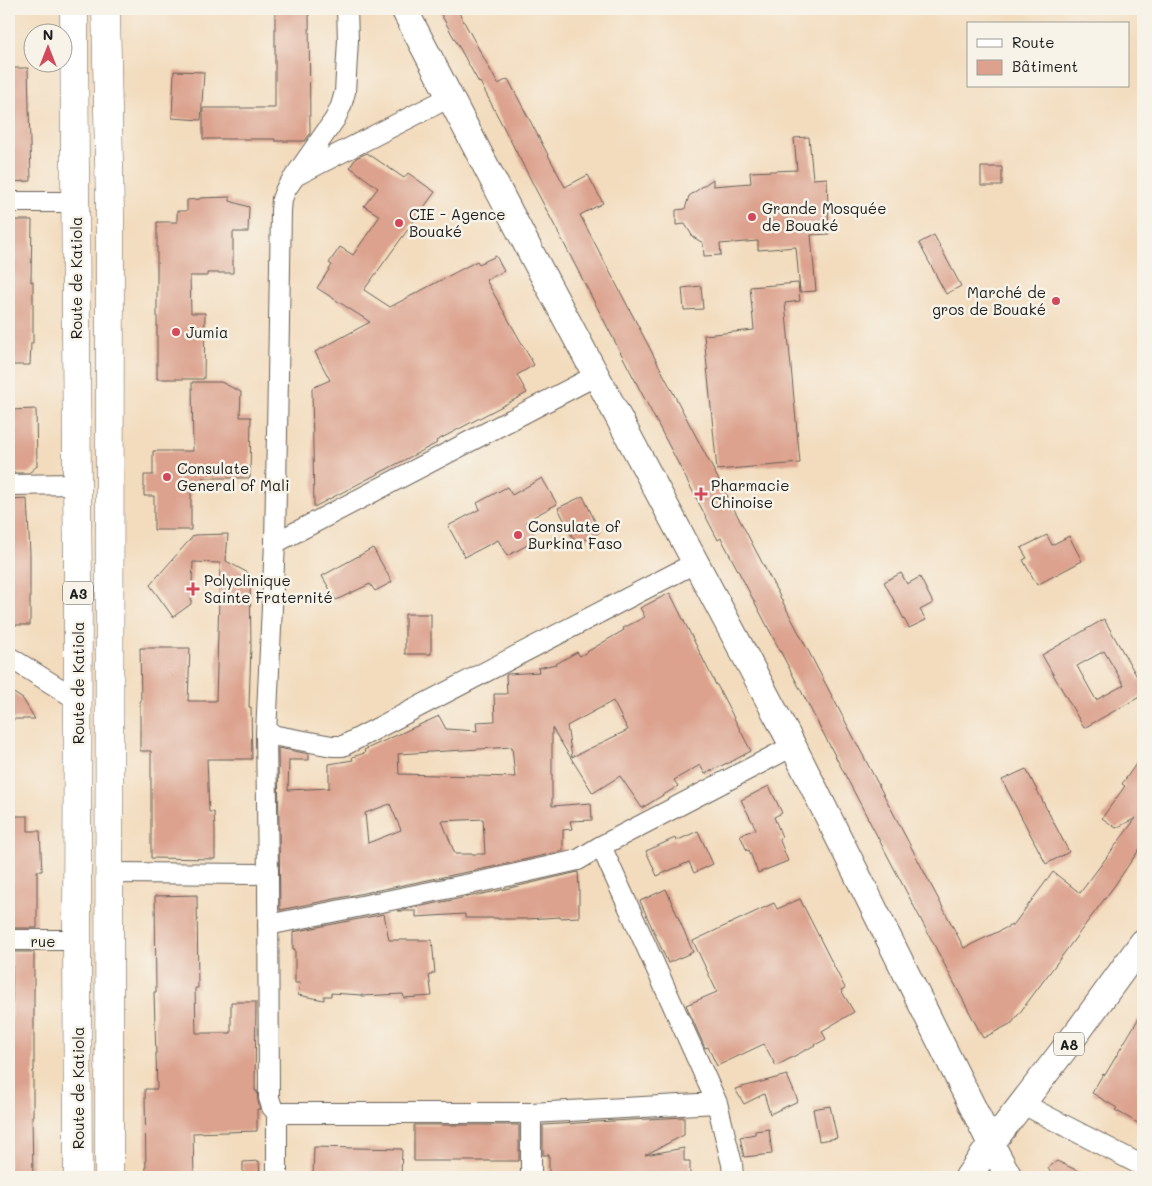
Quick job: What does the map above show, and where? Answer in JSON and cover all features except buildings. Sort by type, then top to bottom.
[{"type":"highway","name":"Route de Katiola","points":[[74,9],[78,580],[78,1177]]},
{"type":"highway","name":"Route de Katiola","points":[[106,9],[110,212],[109,1177]]},
{"type":"main road","points":[[404,9],[793,746],[1009,1177]]},
{"type":"main road","name":"A8","points":[[968,1177],[1143,942]]},
{"type":"street","points":[[347,9],[348,40],[344,92],[341,106],[335,119],[286,189],[282,199],[281,210],[275,543],[266,734],[269,1098],[272,1107],[277,1112],[531,1113],[717,1104]]},
{"type":"street","points":[[293,178],[450,97]]},
{"type":"street","points":[[9,202],[75,202]]},
{"type":"street","points":[[275,543],[597,376]]},
{"type":"street","points":[[9,485],[77,484]]},
{"type":"street","points":[[266,734],[332,746],[343,746],[695,562]]},
{"type":"street","points":[[9,657],[78,700]]},
{"type":"street","points":[[268,924],[494,879],[578,860],[601,846],[793,746]]},
{"type":"street","points":[[601,846],[717,1104],[732,1164],[733,1177]]},
{"type":"street","points":[[109,873],[268,874]]},
{"type":"street","name":"rue","points":[[9,940],[77,940]]},
{"type":"street","points":[[1023,1104],[1143,1166]]},
{"type":"street","points":[[277,1112],[277,1177]]},
{"type":"street","points":[[531,1113],[531,1177]]},
{"type":"place","name":"Grande Mosquée de Bouaké","points":[[752,217]]},
{"type":"place","name":"CIE - Agence Bouaké","points":[[399,223]]},
{"type":"place","name":"Marché de gros de Bouaké","points":[[1056,301]]},
{"type":"place","name":"Jumia","points":[[176,332]]},
{"type":"place","name":"Consulate General of Mali","points":[[167,477]]},
{"type":"place","name":"Pharmacie Chinoise","points":[[701,494]]},
{"type":"place","name":"Consulate of Burkina Faso","points":[[518,535]]},
{"type":"place","name":"Polyclinique Sainte Fraternité","points":[[193,589]]}]
